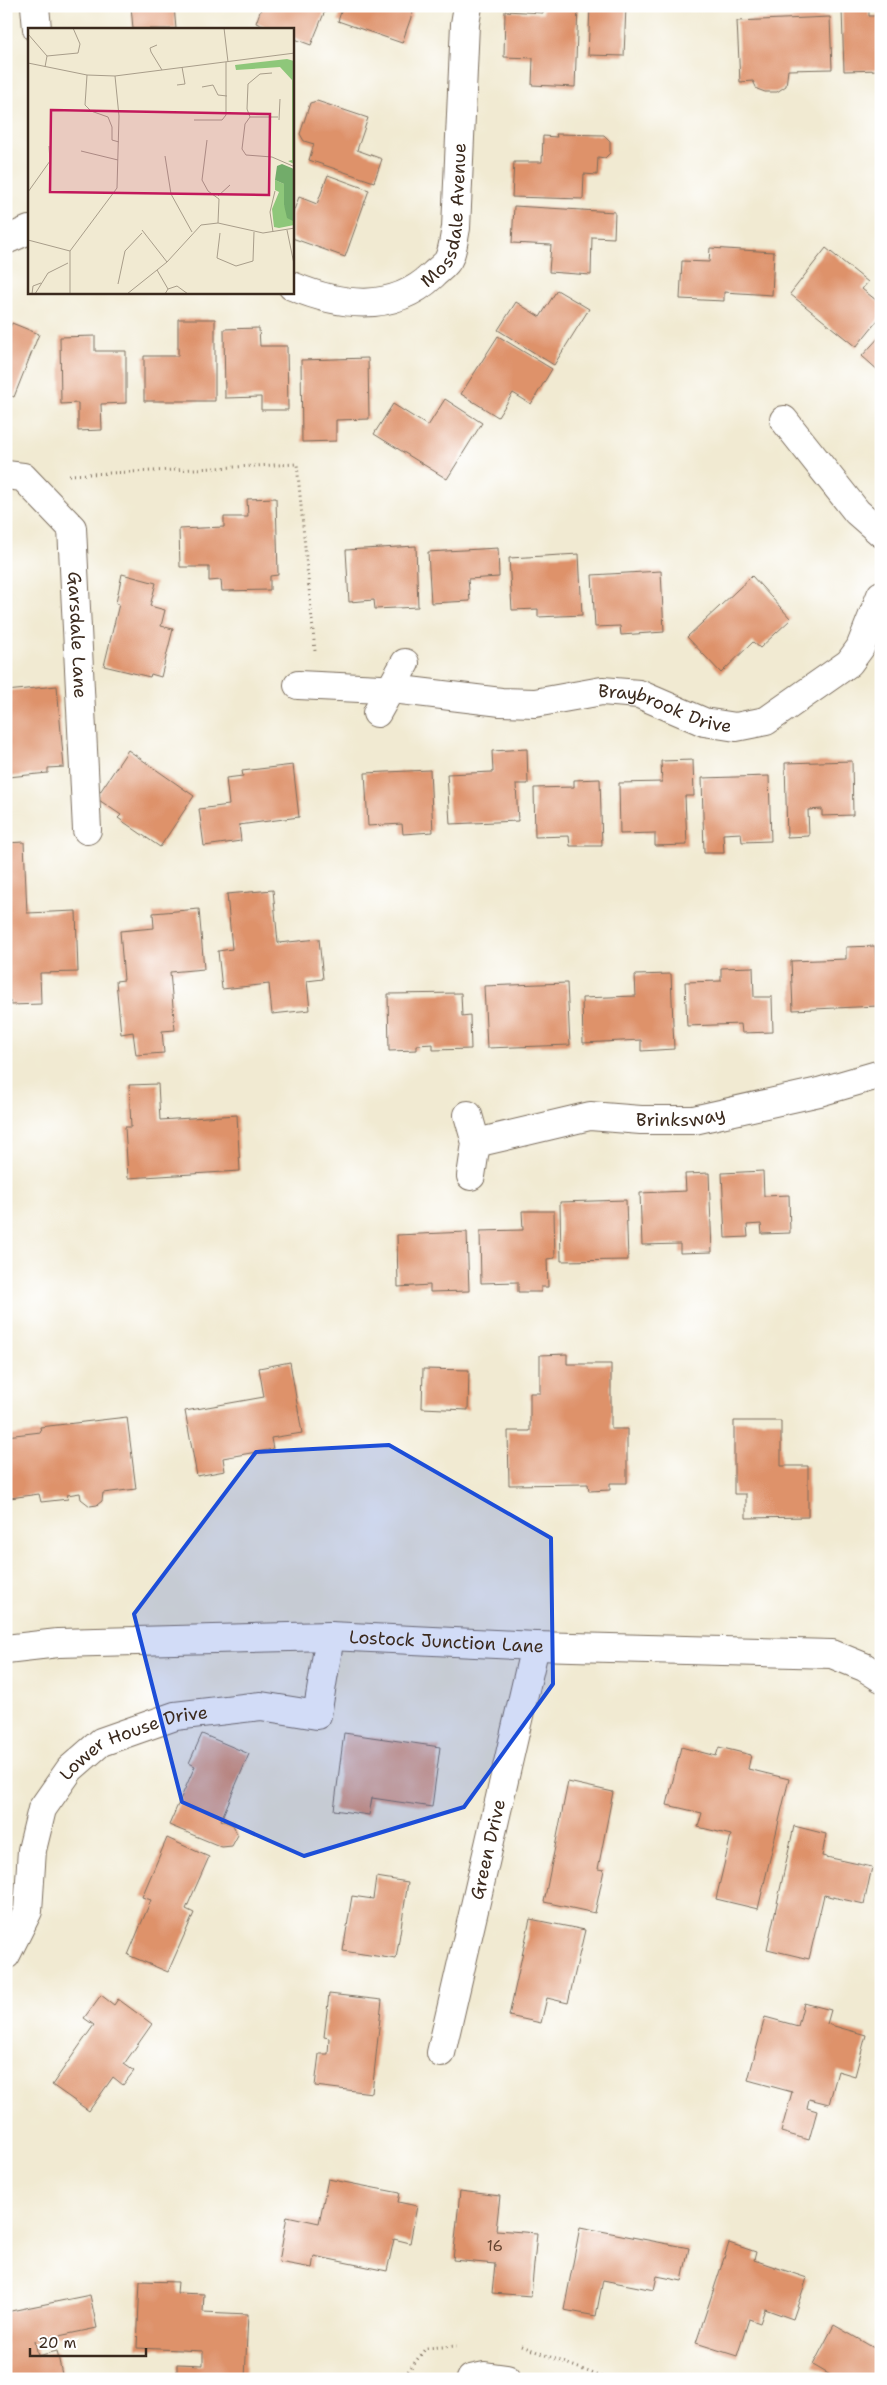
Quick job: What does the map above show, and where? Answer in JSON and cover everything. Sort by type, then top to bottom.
[{"type":"street","points":[[35,6],[37,28]]},
{"type":"street","name":"Mossdale Avenue","points":[[294,287],[322,298],[355,304],[388,299],[421,286],[449,259],[456,228],[465,24],[468,6]]},
{"type":"street","points":[[6,240],[28,230]]},
{"type":"street","points":[[784,420],[858,512],[881,533]]},
{"type":"street","name":"Garsdale Lane","points":[[15,476],[72,528],[87,830]]},
{"type":"street","name":"Braybrook Drive","points":[[308,685],[390,689],[501,702],[536,703],[602,691],[639,694],[704,722],[736,727],[766,722],[848,662],[860,648],[881,595]]},
{"type":"street","points":[[377,713],[405,663]]},
{"type":"street","name":"Brinksway","points":[[476,1142],[590,1116],[641,1120],[694,1120],[819,1092],[881,1074]]},
{"type":"street","points":[[468,1116],[476,1142],[471,1176]]},
{"type":"street","name":"Lostock Junction Lane","points":[[6,1649],[58,1643],[330,1636],[534,1646],[832,1654],[864,1667],[881,1678]]},
{"type":"street","name":"Lower House Drive","points":[[6,1955],[28,1911],[32,1850],[42,1809],[70,1769],[101,1742],[175,1716],[261,1706],[317,1715],[330,1636]]},
{"type":"street","name":"Green Drive","points":[[441,2053],[534,1646]]},
{"type":"street","points":[[471,2379],[486,2376],[507,2379]]},
{"type":"path","points":[[15,476],[297,464],[308,685]]},
{"type":"highlighted area","points":[[389,1445],[551,1538],[553,1684],[464,1807],[304,1856],[182,1802],[134,1614],[256,1452]]},
{"type":"building","points":[[131,6],[174,6],[176,28],[133,28]]},
{"type":"building","points":[[262,6],[327,6],[311,45],[294,39],[294,28],[267,28],[256,23]]},
{"type":"building","points":[[343,6],[415,6],[402,43],[338,21]]},
{"type":"building","points":[[543,6],[578,6],[575,87],[532,85],[533,58],[504,57],[505,11],[543,13]]},
{"type":"building","points":[[590,6],[626,6],[624,56],[588,55]]},
{"type":"building","points":[[869,9],[869,16],[881,16],[881,70],[844,71],[842,10]]},
{"type":"building","points":[[830,17],[832,69],[788,70],[786,86],[777,92],[765,92],[757,89],[753,81],[740,82],[737,21]]},
{"type":"building","points":[[317,101],[368,118],[357,150],[382,159],[374,182],[309,160],[314,144],[304,141],[300,134],[310,103]]},
{"type":"building","points":[[556,134],[604,135],[610,141],[610,153],[605,158],[598,157],[597,175],[584,174],[583,199],[512,197],[514,162],[542,162],[543,136],[557,137]]},
{"type":"building","points":[[328,175],[369,190],[345,257],[294,239],[294,210],[299,197],[317,204]]},
{"type":"building","points":[[514,206],[615,212],[614,238],[592,237],[591,275],[549,272],[551,245],[512,243]]},
{"type":"building","points":[[710,248],[774,252],[772,295],[724,292],[724,301],[680,299],[682,261],[709,262]]},
{"type":"building","points":[[826,248],[868,282],[862,289],[881,304],[881,316],[856,347],[790,294]]},
{"type":"building","points":[[557,290],[589,309],[554,365],[498,330],[516,302],[540,317]]},
{"type":"building","points":[[178,319],[215,319],[215,401],[144,401],[144,356],[178,356]]},
{"type":"building","points":[[12,323],[39,334],[14,397],[6,394],[6,335]]},
{"type":"building","points":[[259,328],[260,346],[287,346],[288,410],[261,410],[261,397],[225,398],[224,329]]},
{"type":"building","points":[[881,335],[881,370],[880,372],[862,356]]},
{"type":"building","points":[[95,336],[95,351],[126,351],[126,403],[101,404],[102,430],[78,431],[78,403],[61,404],[60,337]]},
{"type":"building","points":[[498,336],[552,369],[531,404],[513,393],[498,417],[461,394]]},
{"type":"building","points":[[368,358],[369,419],[336,420],[336,441],[302,442],[301,360]]},
{"type":"building","points":[[445,399],[482,423],[447,479],[374,434],[393,404],[428,426]]},
{"type":"building","points":[[276,498],[278,575],[270,576],[270,590],[222,591],[221,580],[209,581],[209,567],[180,567],[179,529],[224,527],[224,517],[248,517],[247,499]]},
{"type":"building","points":[[416,546],[418,607],[375,609],[374,600],[349,602],[346,550]]},
{"type":"building","points":[[498,548],[499,577],[468,579],[470,601],[431,603],[428,552]]},
{"type":"building","points":[[579,554],[582,615],[538,617],[538,609],[512,610],[509,558]]},
{"type":"building","points":[[661,571],[664,632],[621,635],[620,626],[595,627],[592,575]]},
{"type":"building","points":[[122,574],[156,583],[150,606],[165,610],[161,626],[173,629],[161,677],[151,674],[150,677],[104,666],[119,604],[116,603]]},
{"type":"building","points":[[752,576],[791,619],[760,648],[753,642],[721,673],[687,637]]},
{"type":"building","points":[[57,686],[64,767],[48,768],[48,773],[8,777],[6,691]]},
{"type":"building","points":[[527,749],[528,784],[516,784],[518,821],[450,824],[447,774],[493,772],[492,751]]},
{"type":"building","points":[[128,750],[194,796],[160,847],[118,818],[121,815],[96,798]]},
{"type":"building","points":[[693,760],[694,796],[685,796],[687,845],[655,846],[655,833],[620,834],[619,783],[662,782],[661,761]]},
{"type":"building","points":[[852,761],[853,815],[822,816],[822,809],[808,810],[809,836],[787,837],[785,763]]},
{"type":"building","points":[[293,765],[299,817],[239,825],[241,841],[204,846],[199,809],[229,805],[226,778],[243,776],[242,771]]},
{"type":"building","points":[[430,770],[433,832],[403,834],[402,824],[368,826],[365,773]]},
{"type":"building","points":[[769,776],[771,841],[742,842],[741,833],[723,834],[724,853],[704,853],[702,778]]},
{"type":"building","points":[[600,779],[602,846],[570,846],[569,836],[535,837],[534,788],[574,787],[574,780]]},
{"type":"building","points":[[24,842],[27,913],[76,911],[78,972],[40,973],[41,1004],[11,1005],[10,1000],[6,1000],[6,843]]},
{"type":"building","points":[[273,890],[278,943],[319,939],[323,979],[307,981],[310,1010],[272,1014],[269,984],[222,989],[218,951],[232,949],[227,894]]},
{"type":"building","points":[[199,909],[204,969],[170,972],[175,1030],[162,1031],[164,1053],[136,1055],[133,1032],[121,1034],[116,981],[124,980],[120,931],[154,928],[153,913]]},
{"type":"building","points":[[875,946],[878,1006],[793,1010],[791,961],[846,959],[846,947]]},
{"type":"building","points":[[753,967],[754,997],[772,997],[773,1032],[742,1033],[741,1024],[687,1026],[685,982],[721,981],[721,968]]},
{"type":"building","points":[[671,974],[674,1049],[641,1051],[641,1040],[583,1043],[582,998],[636,996],[635,975]]},
{"type":"building","points":[[567,983],[570,1045],[487,1048],[484,986]]},
{"type":"building","points":[[461,993],[462,1016],[470,1015],[471,1049],[433,1050],[433,1044],[417,1045],[417,1050],[389,1051],[388,994]]},
{"type":"building","points":[[158,1084],[160,1120],[237,1115],[240,1171],[128,1178],[125,1127],[131,1127],[129,1085]]},
{"type":"building","points":[[763,1171],[764,1196],[789,1195],[790,1233],[762,1234],[761,1224],[747,1225],[748,1237],[725,1238],[722,1173]]},
{"type":"building","points":[[709,1173],[712,1252],[680,1253],[680,1244],[642,1245],[640,1193],[686,1191],[685,1174]]},
{"type":"building","points":[[626,1200],[628,1260],[561,1261],[560,1202]]},
{"type":"building","points":[[522,1211],[554,1211],[555,1258],[547,1259],[548,1287],[541,1287],[541,1292],[518,1292],[518,1282],[481,1283],[480,1231],[523,1230]]},
{"type":"building","points":[[467,1232],[469,1291],[430,1292],[430,1285],[398,1287],[397,1235]]},
{"type":"building","points":[[567,1354],[567,1364],[611,1364],[611,1429],[627,1429],[627,1483],[610,1483],[610,1490],[589,1491],[588,1484],[509,1485],[508,1431],[530,1431],[530,1393],[540,1393],[540,1355]]},
{"type":"building","points":[[290,1362],[302,1433],[271,1438],[273,1449],[223,1458],[225,1471],[197,1476],[185,1411],[264,1397],[259,1368]]},
{"type":"building","points":[[423,1369],[469,1370],[468,1410],[422,1408]]},
{"type":"building","points":[[127,1417],[136,1489],[103,1493],[102,1501],[97,1505],[90,1506],[81,1499],[80,1493],[67,1495],[68,1499],[41,1502],[39,1494],[10,1498],[6,1471],[6,1436],[41,1432],[40,1427]]},
{"type":"building","points":[[734,1421],[781,1421],[781,1466],[808,1466],[808,1517],[746,1518],[746,1494],[734,1494]]},
{"type":"building","points":[[344,1733],[440,1747],[432,1807],[372,1798],[369,1815],[334,1810]]},
{"type":"building","points":[[202,1734],[249,1754],[221,1820],[233,1825],[238,1835],[232,1846],[222,1847],[169,1825],[195,1766],[189,1763]]},
{"type":"building","points":[[681,1747],[716,1756],[719,1747],[751,1755],[748,1769],[789,1779],[758,1909],[716,1899],[731,1835],[698,1827],[702,1813],[667,1805]]},
{"type":"building","points":[[568,1782],[613,1792],[598,1869],[604,1870],[595,1913],[544,1902]]},
{"type":"building","points":[[794,1826],[826,1834],[822,1856],[872,1867],[864,1904],[824,1895],[809,1959],[767,1949]]},
{"type":"building","points":[[167,1838],[209,1857],[186,1909],[194,1913],[168,1972],[128,1955],[151,1900],[142,1897]]},
{"type":"building","points":[[376,1877],[408,1882],[396,1959],[343,1951],[352,1896],[373,1899]]},
{"type":"building","points":[[530,1919],[585,1930],[568,2003],[547,1998],[541,2023],[509,2016]]},
{"type":"building","points":[[329,1994],[382,2000],[372,2093],[315,2086],[319,2054],[328,2054],[329,2038],[324,2037]]},
{"type":"building","points":[[101,1995],[114,2005],[118,1999],[152,2024],[124,2064],[134,2071],[123,2085],[113,2077],[89,2111],[52,2085],[94,2025],[84,2018]]},
{"type":"building","points":[[804,2003],[831,2010],[827,2024],[866,2035],[855,2076],[838,2071],[829,2104],[809,2099],[807,2108],[817,2111],[809,2140],[781,2132],[792,2092],[748,2080],[765,2017],[798,2026]]},
{"type":"building","points":[[328,2179],[400,2193],[398,2202],[417,2206],[410,2243],[394,2239],[387,2271],[314,2256],[312,2268],[279,2262],[287,2216],[319,2223]]},
{"type":"building","points":[[460,2191],[500,2196],[496,2230],[537,2233],[531,2296],[492,2293],[495,2264],[453,2260]]},
{"type":"building","points":[[580,2227],[689,2248],[682,2281],[657,2276],[654,2290],[603,2280],[596,2316],[564,2310]]},
{"type":"building","points":[[729,2243],[756,2252],[754,2260],[807,2278],[793,2319],[765,2309],[760,2323],[749,2319],[737,2356],[696,2343]]},
{"type":"building","points":[[140,2281],[178,2282],[177,2293],[204,2294],[203,2312],[248,2314],[245,2379],[177,2379],[177,2364],[203,2365],[203,2351],[137,2348]]},
{"type":"building","points":[[90,2295],[97,2328],[35,2341],[38,2356],[57,2351],[63,2379],[6,2379],[6,2312]]},
{"type":"building","points":[[834,2325],[881,2352],[881,2379],[837,2379],[813,2365]]}]
